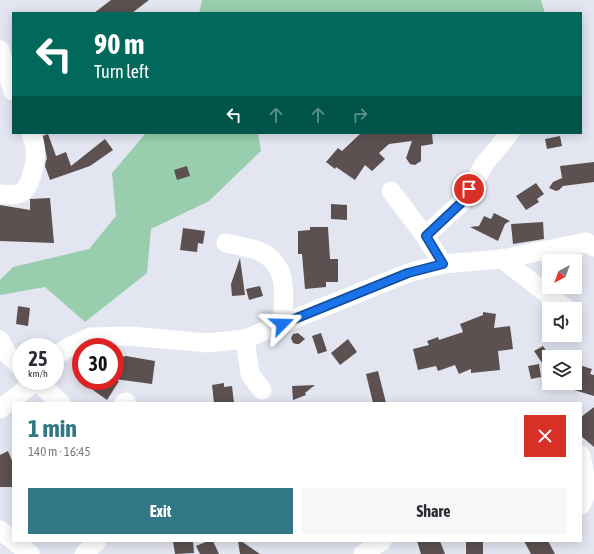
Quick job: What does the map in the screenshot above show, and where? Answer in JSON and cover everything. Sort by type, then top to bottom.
[{"type":"street","points":[[0,50],[12,88]]},
{"type":"street","points":[[0,194],[18,194],[27,188],[35,161],[36,149],[31,134]]},
{"type":"street","points":[[426,236],[461,203],[485,163],[509,134]]},
{"type":"street","points":[[391,191],[426,236],[443,264]]},
{"type":"street","points":[[64,351],[91,337],[130,336],[208,343],[245,339],[408,273],[443,264],[502,259],[591,242]]},
{"type":"street","points":[[226,243],[257,250],[277,265],[282,277],[285,291],[282,324]]},
{"type":"street","points":[[502,259],[558,302]]},
{"type":"street","points":[[245,339],[250,374],[262,390]]},
{"type":"street","points":[[0,340],[8,355],[12,359]]},
{"type":"street","points":[[0,409],[24,390]]},
{"type":"street","points":[[46,390],[60,402]]},
{"type":"street","points":[[582,462],[586,489],[585,498],[582,503]]},
{"type":"street","points":[[0,530],[12,539]]},
{"type":"street","points":[[15,542],[30,554]]},
{"type":"street","points":[[84,554],[96,542]]},
{"type":"street","points":[[363,554],[381,542]]},
{"type":"green space","points":[[202,0],[541,0],[545,12],[199,12]]},
{"type":"green space","points":[[145,134],[258,134],[261,151],[209,201],[151,229],[147,273],[85,322],[45,287],[0,295],[0,280],[13,267],[89,249],[116,216],[112,173]]},
{"type":"building","points":[[111,0],[149,0],[133,12],[95,12]]},
{"type":"building","points":[[48,134],[56,156],[66,152],[71,166],[105,139],[113,150],[90,166],[50,180],[45,166],[47,159],[43,136]]},
{"type":"building","points":[[360,134],[432,134],[433,144],[421,146],[421,161],[415,165],[410,164],[406,158],[412,141],[389,144],[379,153],[385,159],[372,171],[365,165],[355,180],[336,167],[335,169],[326,162],[338,148],[342,151]]},
{"type":"building","points":[[560,136],[562,146],[547,149],[545,139]]},
{"type":"building","points":[[594,162],[594,182],[563,186],[556,191],[549,188],[553,182],[562,178],[560,166]]},
{"type":"building","points":[[187,166],[190,176],[177,180],[174,170]]},
{"type":"building","points":[[536,183],[544,194],[537,199],[539,202],[526,210],[516,196]]},
{"type":"building","points":[[50,198],[54,243],[0,241],[0,205],[30,210],[30,199]]},
{"type":"building","points":[[331,204],[347,205],[347,220],[331,219]]},
{"type":"building","points":[[494,213],[510,221],[505,224],[498,241],[470,227],[479,226],[484,216],[491,219]]},
{"type":"building","points":[[543,222],[544,239],[513,244],[511,224]]},
{"type":"building","points":[[310,227],[328,227],[330,259],[338,259],[338,282],[326,282],[326,287],[305,289],[302,254],[298,254],[298,231],[310,230]]},
{"type":"building","points":[[183,228],[205,231],[203,244],[198,243],[197,252],[180,250]]},
{"type":"building","points":[[240,258],[245,295],[232,296],[231,284]]},
{"type":"building","points":[[260,286],[263,296],[249,300],[246,289]]},
{"type":"building","points":[[18,306],[30,308],[28,326],[16,324]]},
{"type":"building","points":[[483,312],[496,314],[494,328],[510,326],[513,349],[498,351],[500,370],[471,373],[471,369],[459,374],[455,365],[438,371],[436,366],[418,370],[413,349],[429,345],[427,341],[438,337],[439,340],[463,332],[460,324],[483,315]]},
{"type":"building","points":[[298,333],[305,339],[299,344],[293,343],[291,338],[293,334]]},
{"type":"building","points":[[321,333],[327,351],[318,354],[312,336]]},
{"type":"building","points":[[348,339],[357,352],[340,365],[331,353]]},
{"type":"building","points":[[543,346],[546,350],[542,350],[542,363],[534,351]]},
{"type":"building","points":[[124,357],[155,361],[152,384],[124,380]]},
{"type":"building","points":[[539,364],[541,377],[531,379],[528,366]]},
{"type":"building","points":[[582,366],[592,369],[590,374],[594,375],[594,396],[574,390],[582,390]]},
{"type":"building","points":[[378,371],[386,402],[373,402],[366,374]]},
{"type":"building","points":[[224,383],[224,387],[232,386],[234,402],[214,402],[212,385]]},
{"type":"building","points":[[315,385],[305,393],[306,395],[293,400],[292,386]]},
{"type":"building","points":[[93,390],[113,390],[107,400]]},
{"type":"building","points":[[594,407],[594,447],[582,437],[582,416]]},
{"type":"building","points":[[8,451],[12,461],[12,487],[0,487],[0,455]]},
{"type":"building","points":[[173,542],[193,542],[194,553],[175,554]]},
{"type":"building","points":[[206,542],[213,542],[219,554],[200,554],[196,546]]},
{"type":"building","points":[[238,542],[242,542],[260,554],[240,554]]},
{"type":"building","points":[[417,542],[440,542],[445,554],[421,554]]},
{"type":"building","points":[[466,542],[483,542],[483,554],[466,554]]},
{"type":"building","points":[[525,542],[549,542],[555,554],[531,554]]},
{"type":"route","points":[[282,324],[408,273],[443,264],[426,236],[461,203],[469,189]]}]
